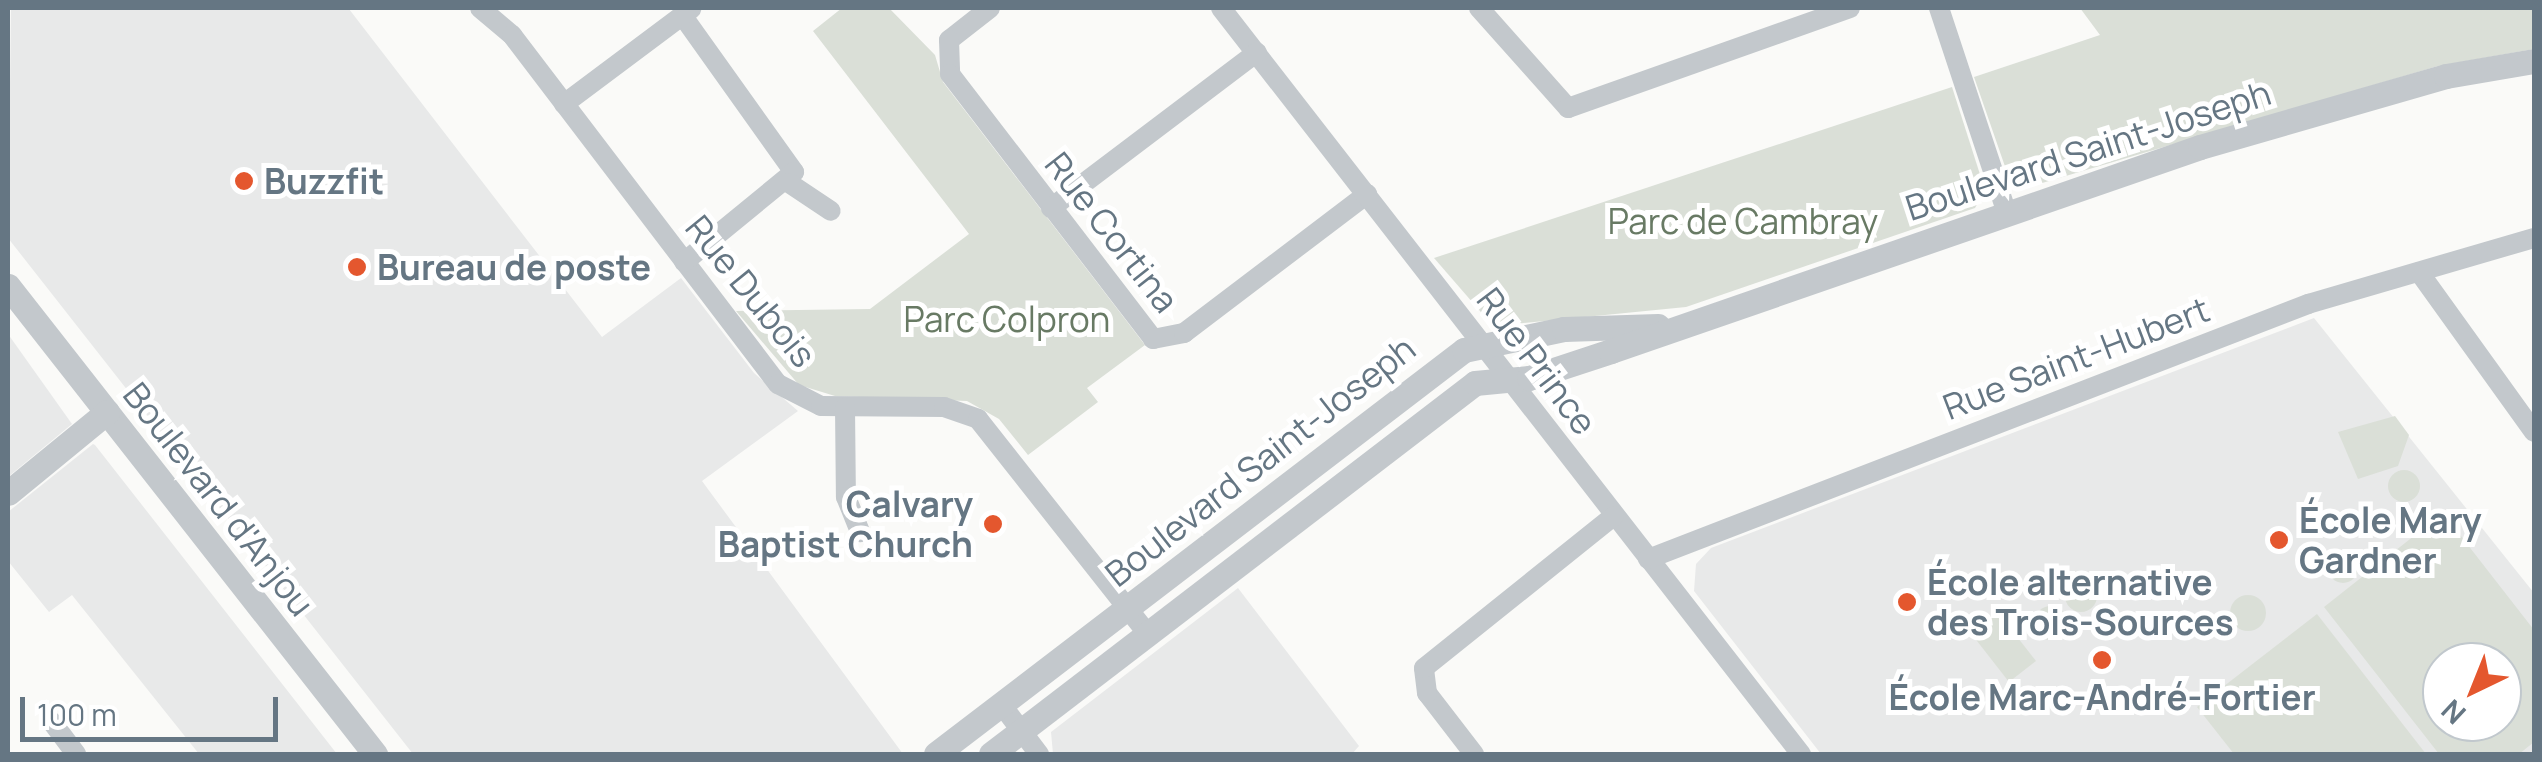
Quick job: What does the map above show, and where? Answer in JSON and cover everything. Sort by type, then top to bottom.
[{"type":"street","name":"Rue Dubois","points":[[480,8],[564,104],[781,387],[845,408],[944,408],[978,419],[1148,634]]},
{"type":"street","name":"Rue Cortina","points":[[990,8],[949,40],[946,66],[1140,329],[1160,341],[1367,194]]},
{"type":"street","name":"Rue Prince","points":[[1221,8],[1801,754]]},
{"type":"street","points":[[1478,8],[1568,108],[1850,8]]},
{"type":"street","points":[[1939,8],[2006,210]]},
{"type":"street","points":[[564,104],[687,11],[791,161],[790,182]]},
{"type":"street","points":[[1051,208],[1257,52]]},
{"type":"street","name":"Boulevard Saint-Joseph","points":[[992,754],[1475,383],[1611,351],[1668,325],[2006,210],[2404,88],[2534,61]]},
{"type":"street","points":[[790,182],[831,211]]},
{"type":"street","points":[[684,262],[790,182]]},
{"type":"street","name":"Rue Saint-Hubert","points":[[1648,559],[2308,304],[2534,238]]},
{"type":"street","points":[[2419,272],[2534,432]]},
{"type":"street","name":"Boulevard d'Anjou","points":[[8,286],[375,754]]},
{"type":"street","name":"Boulevard Saint-Joseph","points":[[936,754],[1455,356],[1484,344],[1564,329],[1668,325]]},
{"type":"street","points":[[845,408],[846,497],[860,532]]},
{"type":"street","points":[[8,493],[107,412]]},
{"type":"street","points":[[1474,754],[1423,685],[1430,659],[1614,516]]},
{"type":"street","points":[[1001,704],[1040,754]]},
{"type":"street","points":[[52,722],[76,754]]},
{"type":"shaded area","points":[[11,8],[349,9],[602,337],[681,278],[754,373],[798,411],[702,481],[903,754],[413,754],[8,238]]},
{"type":"shaded area","points":[[2314,318],[2534,593],[2534,754],[1821,754],[1694,591],[1696,564],[1711,548]]},
{"type":"shaded area","points":[[8,334],[72,424],[8,477]]},
{"type":"shaded area","points":[[93,444],[337,754],[199,754],[72,595],[49,612],[8,561],[8,512]]},
{"type":"shaded area","points":[[1238,588],[1359,746],[1352,754],[1053,754],[1051,732]]},
{"type":"green space","name":"Parc Colpron","points":[[842,8],[889,8],[935,55],[943,82],[1145,345],[1087,388],[1098,402],[1028,455],[999,419],[967,401],[835,396],[799,385],[736,311],[870,309],[969,234],[813,31]]},
{"type":"green space","points":[[2080,8],[2534,8],[2534,49],[2438,66],[2022,189],[2009,178],[1974,77],[2100,35]]},
{"type":"green space","name":"Parc de Cambray","points":[[1952,87],[1985,190],[1975,208],[1686,307],[1493,326],[1434,258]]},
{"type":"green space","points":[[2395,416],[2409,435],[2398,466],[2358,479],[2338,432]]},
{"type":"green space","points":[[2404,470],[2415,475],[2420,486],[2415,497],[2404,502],[2393,497],[2388,486],[2393,475]]},
{"type":"green space","points":[[2443,513],[2534,630],[2534,742],[2519,754],[2439,754],[2430,742],[2522,742],[2522,642],[2422,642],[2422,732],[2324,607]]},
{"type":"green space","points":[[2343,553],[2354,557],[2358,568],[2354,579],[2343,583],[2332,579],[2328,568],[2332,557]]},
{"type":"green space","points":[[2081,580],[2092,585],[2097,596],[2092,607],[2081,612],[2070,607],[2065,596],[2070,585]]},
{"type":"green space","points":[[2248,595],[2260,601],[2266,613],[2260,625],[2248,631],[2236,625],[2230,613],[2236,601]]},
{"type":"green space","points":[[2051,606],[2063,611],[2068,623],[2063,635],[2051,640],[2039,635],[2034,623],[2039,611]]},
{"type":"green space","points":[[1997,611],[2036,661],[2009,682],[1970,632]]},
{"type":"green space","points":[[2317,614],[2426,754],[2234,754],[2197,707]]},
{"type":"place","name":"Buzzfit","points":[[244,181]]},
{"type":"place","name":"Bureau de poste","points":[[357,267]]},
{"type":"place","name":"Calvary Baptist Church","points":[[993,524]]},
{"type":"place","name":"École Mary Gardner","points":[[2279,540]]},
{"type":"place","name":"École alternative des Trois-Sources","points":[[1907,602]]},
{"type":"place","name":"École Marc-André-Fortier","points":[[2102,660]]}]
